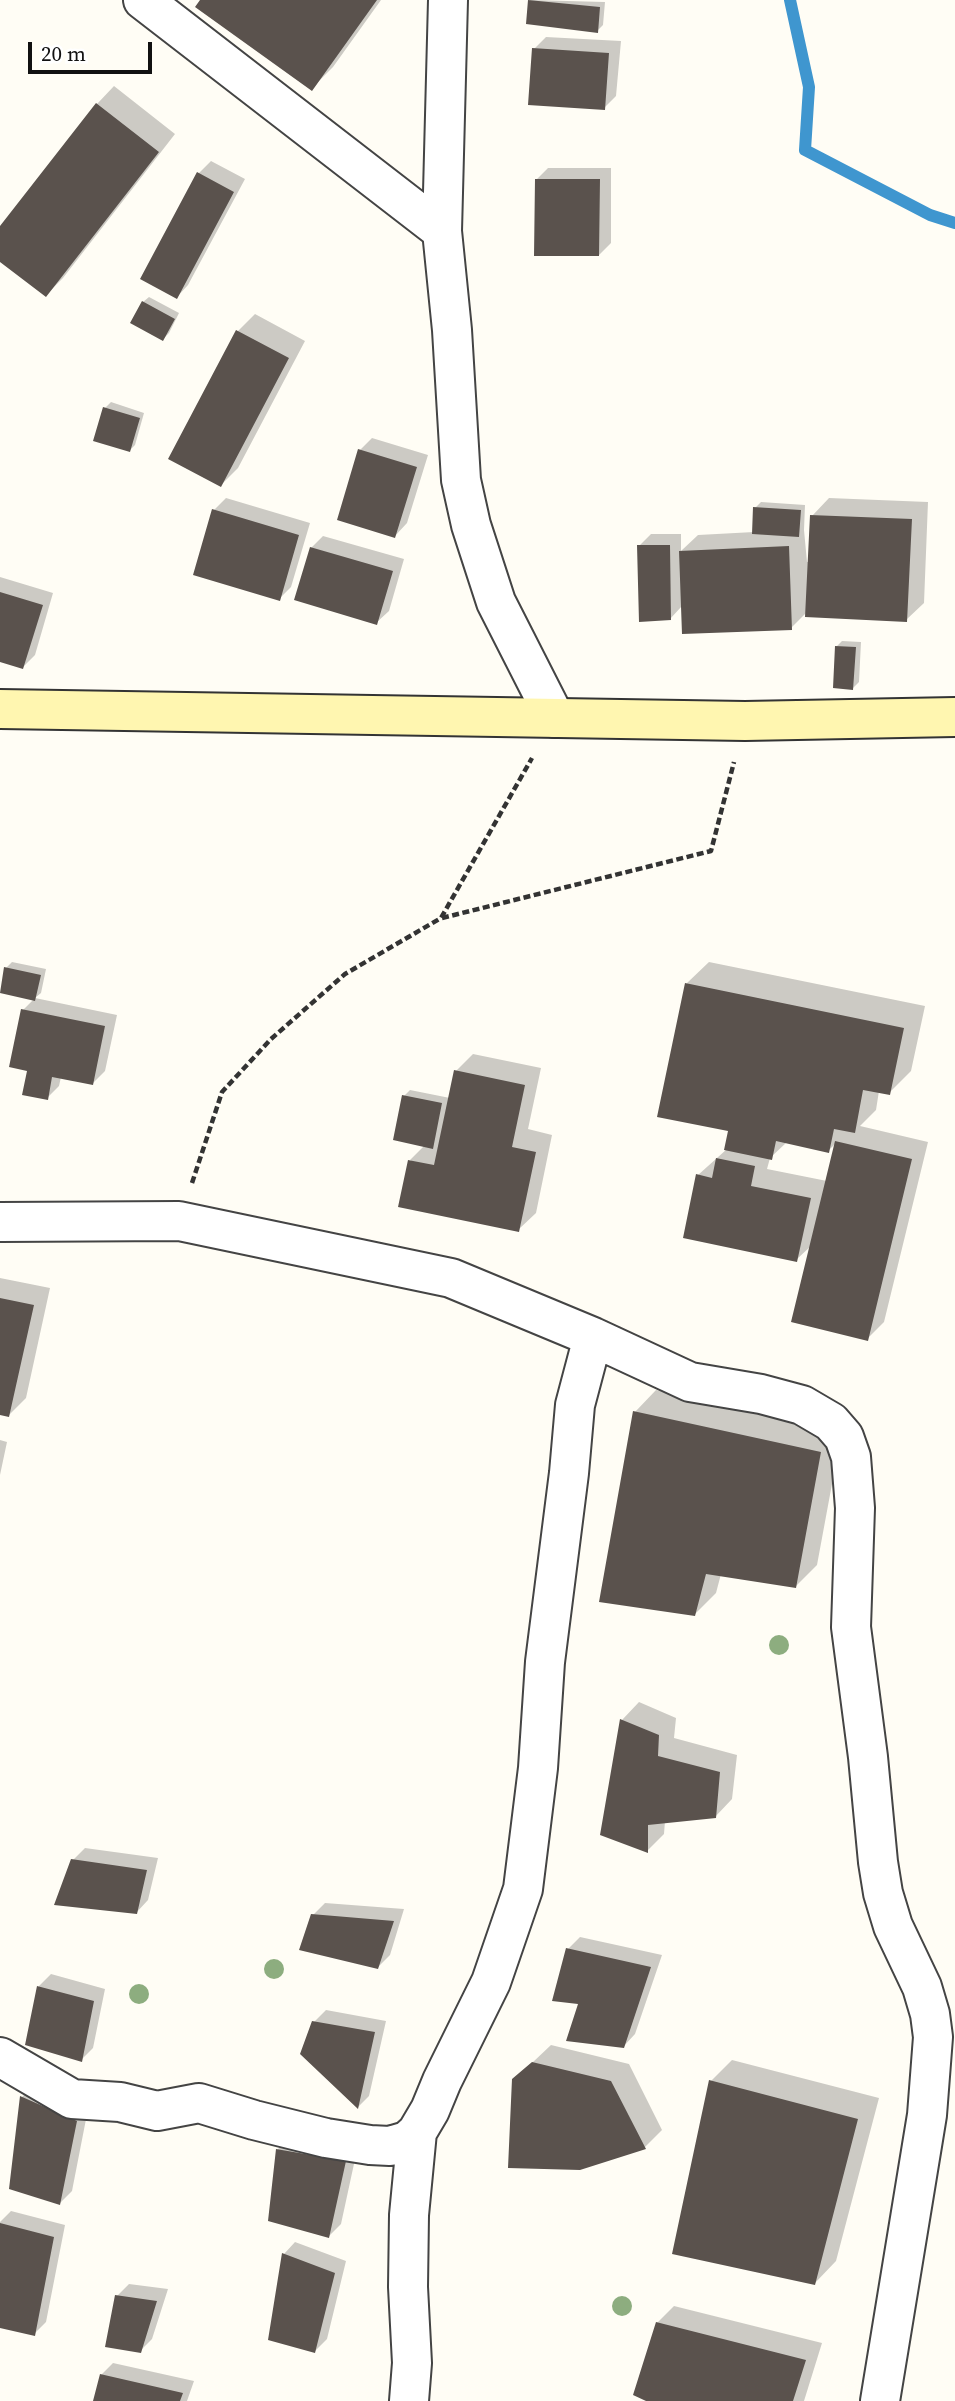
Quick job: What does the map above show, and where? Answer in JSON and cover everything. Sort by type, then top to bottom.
[{"type":"main road","points":[[0,709],[745,720],[955,717]]},
{"type":"street","points":[[143,0],[442,231]]},
{"type":"street","points":[[448,0],[442,231],[452,330],[461,480],[471,525],[496,602],[555,718]]},
{"type":"street","points":[[0,1222],[179,1221],[451,1278],[593,1337],[691,1382],[761,1394],[802,1405],[831,1422],[844,1437],[851,1457],[855,1508],[851,1627],[878,1862],[883,1893],[893,1926],[922,1987],[933,2037],[927,2115],[880,2401]]},
{"type":"street","points":[[0,2057],[72,2099],[120,2102],[157,2110],[199,2103],[326,2138],[370,2145],[390,2146],[407,2141],[417,2133],[491,1982],[523,1889],[538,1768],[545,1662],[575,1405],[593,1337]]},
{"type":"street","points":[[409,2401],[412,2363],[408,2287],[409,2215],[417,2133]]},
{"type":"path","points":[[441,919],[555,718]]},
{"type":"path","points":[[179,1221],[222,1092],[271,1039],[345,974],[441,919],[710,851],[745,720]]},
{"type":"building","points":[[200,0],[377,0],[312,91],[195,7]]},
{"type":"building","points":[[528,0],[600,7],[598,33],[526,24]]},
{"type":"building","points":[[532,48],[609,53],[605,110],[528,105]]},
{"type":"building","points":[[96,103],[159,152],[46,297],[0,262],[0,226]]},
{"type":"building","points":[[197,172],[234,192],[177,299],[140,279]]},
{"type":"building","points":[[535,179],[600,179],[599,256],[534,256]]},
{"type":"building","points":[[142,301],[175,319],[163,341],[130,323]]},
{"type":"building","points":[[236,330],[289,358],[221,487],[168,459]]},
{"type":"building","points":[[103,407],[140,418],[130,452],[93,441]]},
{"type":"building","points":[[358,449],[417,467],[395,538],[337,520]]},
{"type":"building","points":[[753,507],[801,510],[799,537],[752,534]]},
{"type":"building","points":[[212,509],[299,535],[280,601],[193,575]]},
{"type":"building","points":[[810,515],[912,519],[907,622],[805,617]]},
{"type":"building","points":[[637,545],[670,545],[671,620],[639,622]]},
{"type":"building","points":[[789,546],[792,630],[682,634],[679,551]]},
{"type":"building","points":[[310,547],[393,571],[377,625],[294,600]]},
{"type":"building","points":[[0,592],[43,605],[23,669],[0,662]]},
{"type":"building","points":[[835,646],[856,647],[853,690],[833,688]]},
{"type":"building","points":[[4,967],[41,975],[35,1001],[0,993]]},
{"type":"building","points":[[685,983],[904,1028],[890,1095],[863,1090],[855,1133],[834,1129],[829,1153],[776,1141],[772,1160],[724,1150],[728,1131],[657,1117]]},
{"type":"building","points":[[21,1009],[105,1026],[93,1085],[52,1077],[48,1100],[22,1095],[27,1071],[9,1067]]},
{"type":"building","points":[[454,1070],[525,1085],[512,1147],[536,1152],[519,1232],[398,1207],[408,1160],[434,1165]]},
{"type":"building","points":[[402,1095],[442,1103],[433,1149],[393,1140]]},
{"type":"building","points":[[835,1141],[912,1159],[868,1341],[791,1322]]},
{"type":"building","points":[[716,1158],[755,1166],[751,1186],[811,1198],[797,1262],[683,1238],[696,1174],[712,1178]]},
{"type":"building","points":[[0,1298],[34,1305],[9,1417],[0,1415]]},
{"type":"building","points":[[633,1411],[821,1452],[796,1588],[706,1574],[695,1616],[599,1602]]},
{"type":"building","points":[[620,1719],[659,1735],[658,1756],[720,1772],[716,1818],[648,1825],[648,1853],[600,1835]]},
{"type":"building","points":[[71,1859],[147,1870],[137,1914],[54,1905]]},
{"type":"building","points":[[311,1914],[394,1921],[378,1969],[299,1950]]},
{"type":"building","points":[[566,1948],[651,1967],[624,2048],[566,2041],[578,2004],[552,2001]]},
{"type":"building","points":[[37,1986],[94,2001],[82,2062],[25,2045]]},
{"type":"building","points":[[312,2021],[375,2032],[358,2109],[300,2054]]},
{"type":"building","points":[[532,2062],[611,2081],[646,2149],[580,2170],[508,2168],[512,2079]]},
{"type":"building","points":[[709,2080],[858,2119],[815,2285],[672,2254]]},
{"type":"building","points":[[20,2096],[77,2121],[60,2205],[9,2189]]},
{"type":"building","points":[[276,2149],[346,2161],[329,2238],[268,2221]]},
{"type":"building","points":[[0,2223],[54,2237],[35,2336],[0,2328]]},
{"type":"building","points":[[282,2253],[335,2273],[315,2353],[268,2340]]},
{"type":"building","points":[[115,2295],[157,2301],[141,2353],[105,2347]]},
{"type":"building","points":[[656,2322],[806,2360],[793,2401],[646,2401],[633,2395]]},
{"type":"building","points":[[100,2374],[183,2393],[180,2401],[93,2401]]},
{"type":"waterway","points":[[790,0],[809,87],[805,150],[930,215],[955,223]]}]
